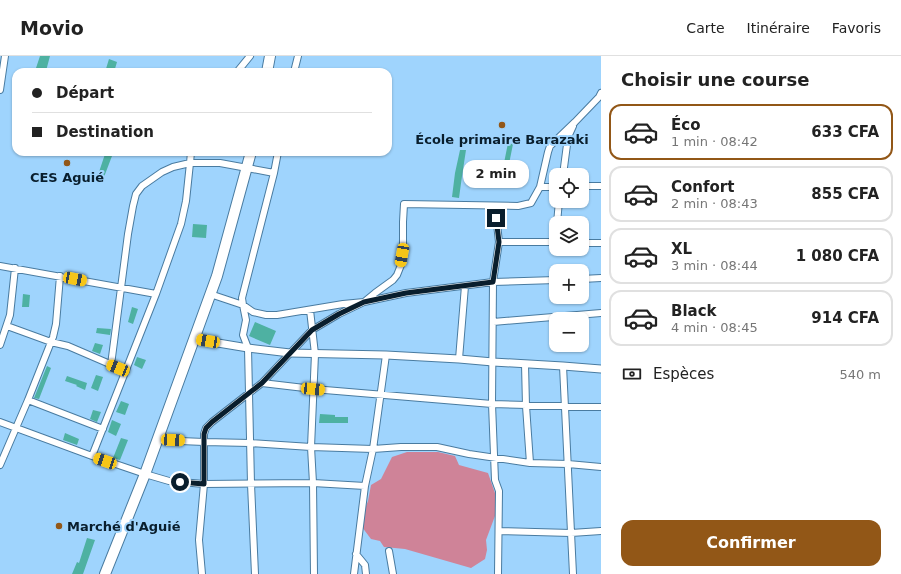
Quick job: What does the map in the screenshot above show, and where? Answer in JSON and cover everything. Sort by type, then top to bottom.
[{"type":"highway","points":[[268,68],[270,56]]},
{"type":"highway","points":[[105,574],[145,474],[210,294],[250,156]]},
{"type":"street","points":[[0,90],[4,56]]},
{"type":"street","points":[[240,68],[250,56]]},
{"type":"street","points":[[295,68],[298,56]]},
{"type":"street","points":[[202,574],[199,540],[204,484],[204,434],[206,428],[262,383],[312,330],[339,314],[364,302],[393,280],[401,265],[404,204],[518,206],[531,204],[540,187],[550,146],[575,122],[601,93]]},
{"type":"street","points":[[564,168],[568,137],[575,122]]},
{"type":"street","points":[[92,456],[156,294],[181,224],[186,201],[191,156]]},
{"type":"street","points":[[255,574],[251,484],[248,348],[243,335],[246,320],[242,298],[277,156]]},
{"type":"street","points":[[111,365],[128,234],[136,194],[142,186],[162,172],[173,167],[190,163],[220,163],[274,173]]},
{"type":"street","points":[[589,186],[601,186]]},
{"type":"street","points":[[540,187],[549,187]]},
{"type":"street","points":[[495,206],[499,242],[493,282],[492,404],[495,480],[499,490],[498,574]]},
{"type":"street","points":[[499,242],[549,242]]},
{"type":"street","points":[[589,243],[601,243]]},
{"type":"street","points":[[0,266],[156,294]]},
{"type":"street","points":[[0,345],[10,315],[14,268]]},
{"type":"street","points":[[0,465],[51,342],[56,324],[60,276]]},
{"type":"street","points":[[589,279],[601,278]]},
{"type":"street","points":[[210,294],[243,305],[253,312],[266,315],[277,315],[364,302],[406,293],[493,282],[549,280]]},
{"type":"street","points":[[459,359],[465,286]]},
{"type":"street","points":[[310,310],[315,354],[311,447],[314,483],[314,574]]},
{"type":"street","points":[[493,322],[601,313]]},
{"type":"street","points":[[7,326],[51,342],[68,346],[126,371]]},
{"type":"street","points":[[194,339],[248,348],[315,354],[386,355],[601,369]]},
{"type":"street","points":[[354,574],[365,486],[373,449],[386,355]]},
{"type":"street","points":[[525,364],[530,463]]},
{"type":"street","points":[[563,366],[573,574]]},
{"type":"street","points":[[262,383],[313,389],[492,404],[601,407]]},
{"type":"street","points":[[28,400],[103,429]]},
{"type":"street","points":[[0,422],[92,456],[169,481],[204,484],[314,483],[365,486]]},
{"type":"street","points":[[157,440],[250,442],[311,447],[373,449],[437,447],[469,454],[530,463],[601,467]]},
{"type":"street","points":[[499,531],[571,533],[601,531]]},
{"type":"street","points":[[389,551],[393,574]]},
{"type":"street","points":[[356,554],[364,565],[366,574]]},
{"type":"shaded area","points":[[407,452],[438,452],[455,456],[459,465],[488,473],[496,496],[495,516],[486,540],[487,550],[485,559],[471,568],[405,549],[384,547],[380,541],[371,539],[362,527],[363,514],[368,501],[371,485],[381,479],[392,457]]},
{"type":"building","points":[[40,56],[50,56],[47,68],[36,68]]},
{"type":"building","points":[[109,59],[117,62],[115,68],[106,68]]},
{"type":"building","points":[[508,143],[513,144],[509,164],[504,163]]},
{"type":"building","points":[[460,150],[466,150],[459,198],[452,197]]},
{"type":"building","points":[[104,156],[112,156],[104,177],[98,175]]},
{"type":"building","points":[[193,224],[207,225],[206,238],[192,237]]},
{"type":"building","points":[[23,294],[30,295],[29,307],[22,307]]},
{"type":"building","points":[[132,307],[138,309],[133,324],[128,322]]},
{"type":"building","points":[[255,322],[276,331],[270,345],[249,336]]},
{"type":"building","points":[[97,328],[111,329],[110,335],[96,333]]},
{"type":"building","points":[[95,343],[103,345],[100,354],[92,351]]},
{"type":"building","points":[[137,357],[146,360],[142,369],[134,365]]},
{"type":"building","points":[[47,366],[51,368],[39,399],[34,398]]},
{"type":"building","points":[[96,375],[103,377],[98,391],[91,388]]},
{"type":"building","points":[[67,376],[87,383],[85,390],[76,386],[77,385],[65,381]]},
{"type":"building","points":[[121,401],[129,404],[125,415],[116,412]]},
{"type":"building","points":[[93,410],[101,412],[97,422],[90,419]]},
{"type":"building","points":[[320,414],[335,415],[335,417],[348,417],[348,423],[319,423]]},
{"type":"building","points":[[112,420],[121,424],[116,436],[108,432]]},
{"type":"building","points":[[65,433],[79,439],[77,445],[63,440]]},
{"type":"building","points":[[121,438],[128,440],[120,460],[113,458]]},
{"type":"building","points":[[87,538],[95,540],[83,574],[72,574],[77,562],[79,563]]},
{"type":"place","name":"École primaire Barazaki","points":[[502,125]]},
{"type":"place","name":"CES Aguié","points":[[67,163]]},
{"type":"place","name":"Marché d'Aguié","points":[[59,526]]},
{"type":"route","points":[[180,482],[204,484],[204,434],[206,428],[262,383],[312,330],[339,314],[364,302],[406,293],[493,282],[499,242],[496,218]]}]
